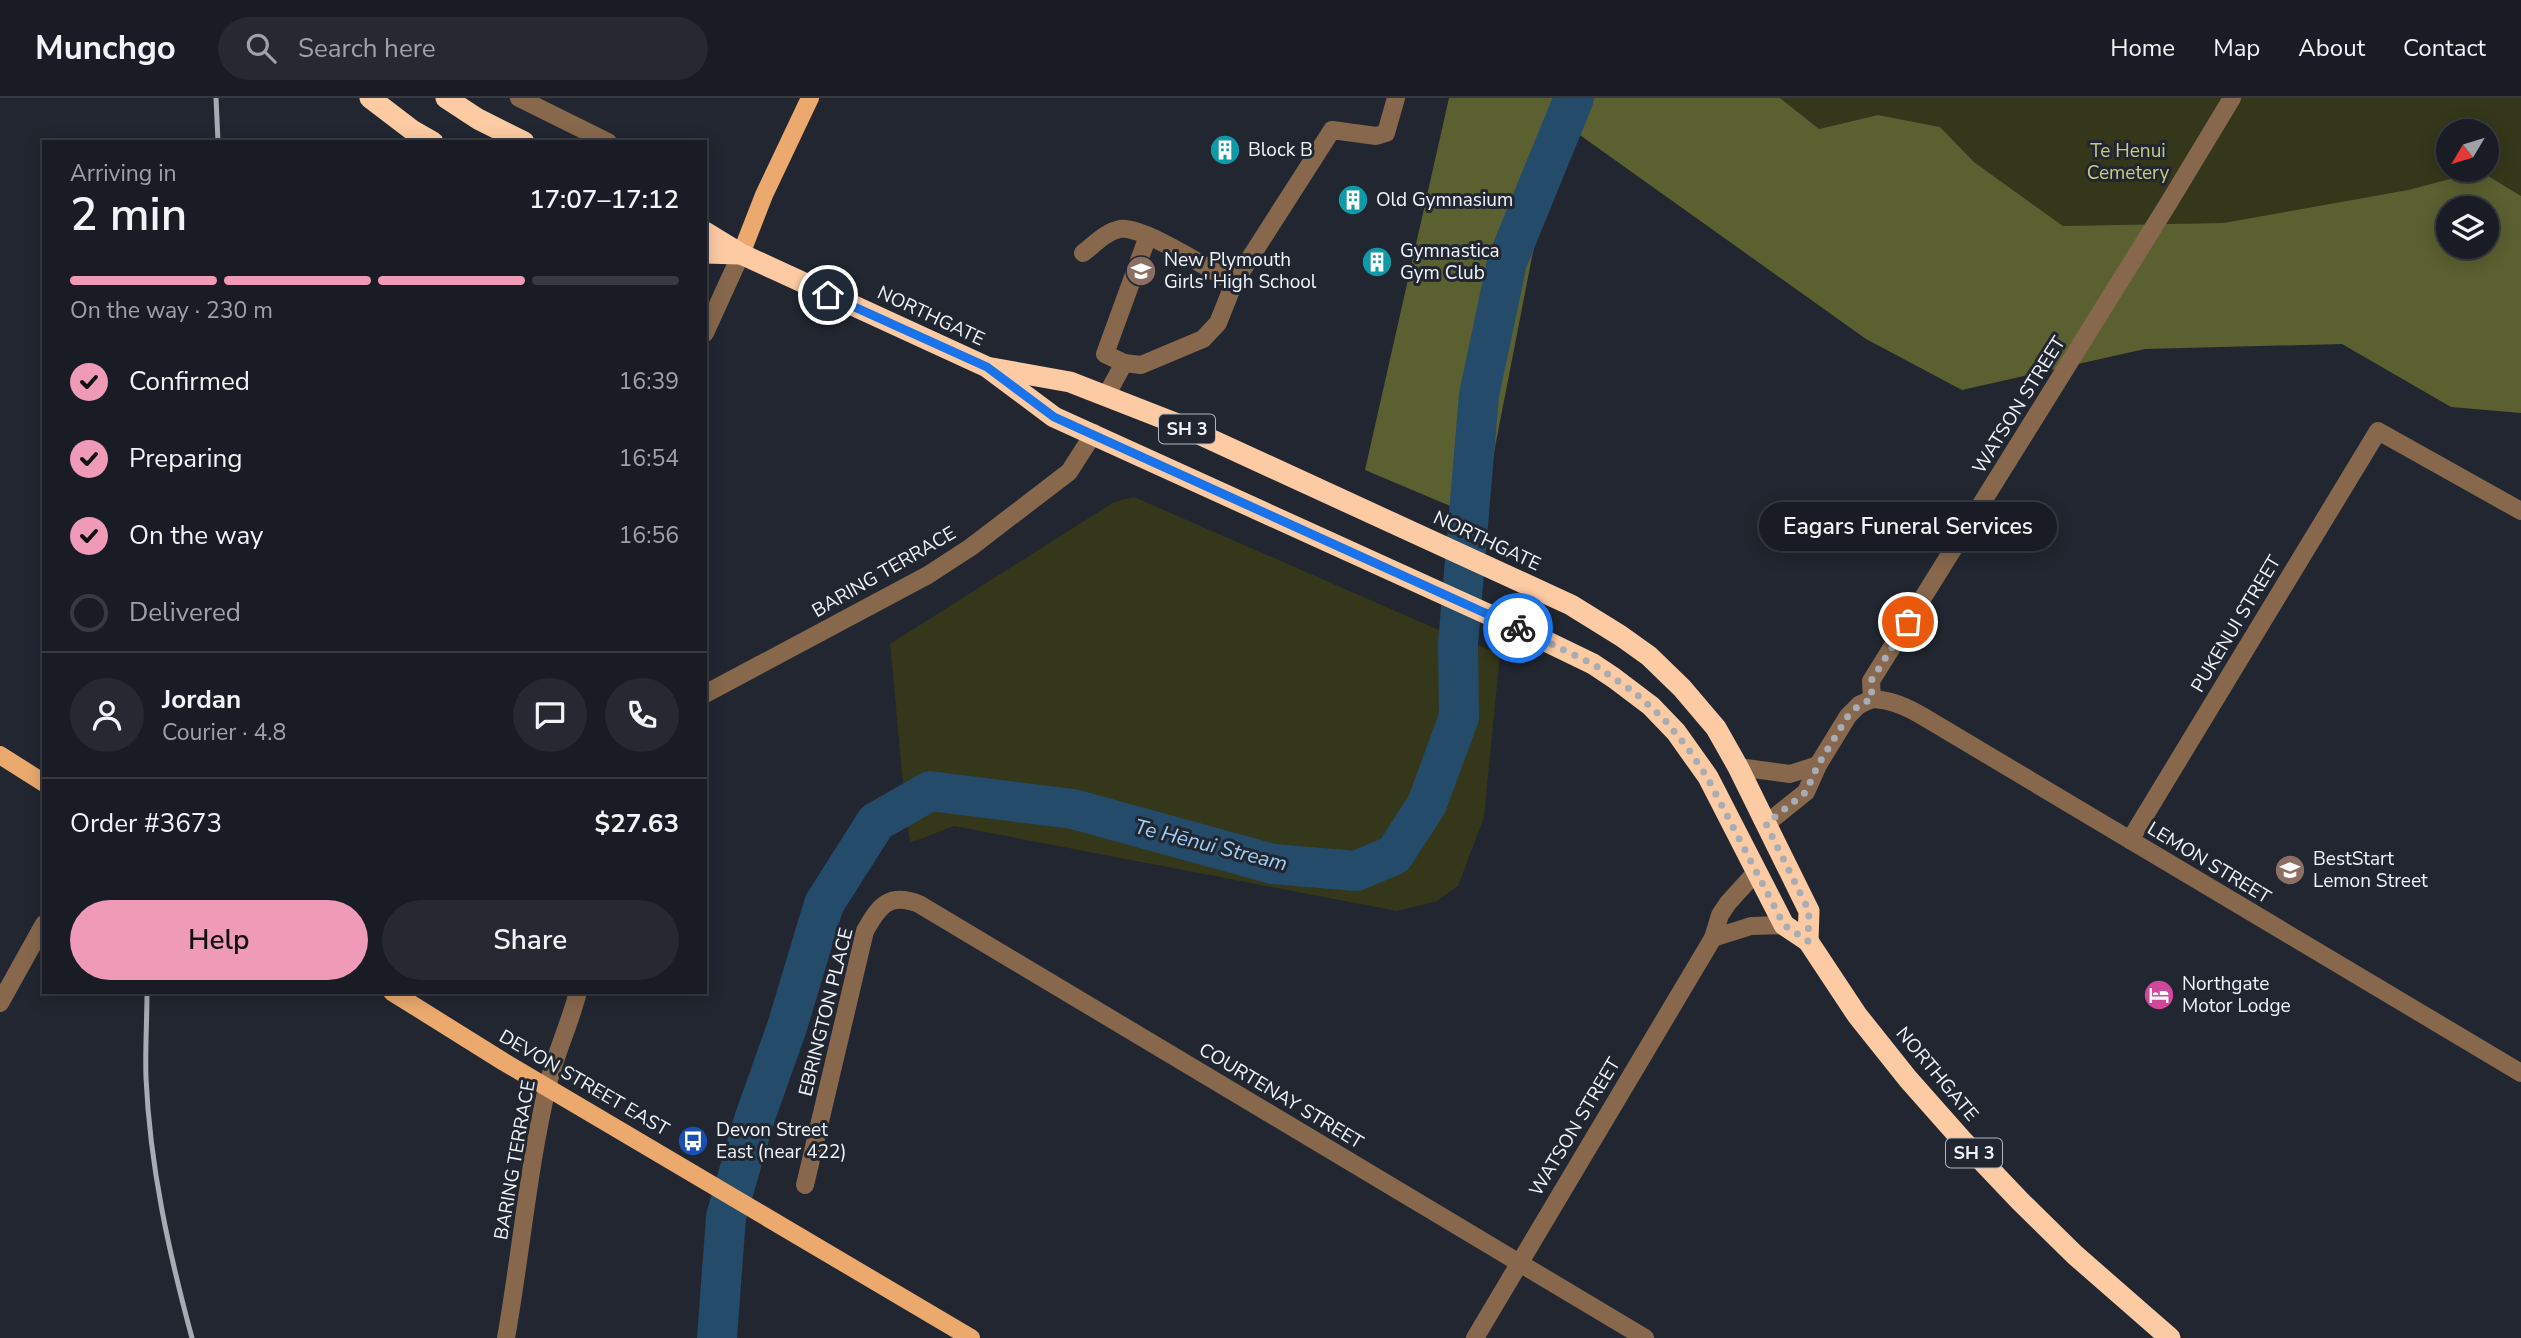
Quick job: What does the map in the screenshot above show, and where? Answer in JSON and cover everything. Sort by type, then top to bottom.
[{"type":"highway","points":[[370,98],[430,140]]},
{"type":"highway","points":[[446,98],[478,119],[520,140]]},
{"type":"highway","name":"NORTHGATE","points":[[707,233],[741,254],[987,367],[1054,417],[1529,633],[1593,664],[1634,692],[1663,718],[1707,777],[1784,925],[1808,941],[1857,1015],[1908,1079],[2020,1201],[2075,1255],[2170,1338]]},
{"type":"highway","name":"NORTHGATE","points":[[707,253],[741,254]]},
{"type":"highway","name":"NORTHGATE","points":[[987,367],[1070,382],[1175,424],[1571,605],[1621,636],[1677,682],[1716,728],[1738,766],[1809,911],[1808,941]]},
{"type":"main road","points":[[741,254],[764,195],[810,98]]},
{"type":"main road","points":[[0,755],[42,782]]},
{"type":"main road","name":"DEVON STREET EAST","points":[[395,994],[971,1338]]},
{"type":"street","points":[[519,98],[604,140]]},
{"type":"street","points":[[1149,236],[1105,354],[1124,363],[1141,365],[1203,339],[1218,323],[1234,284],[1332,130],[1376,136],[1386,133],[1396,98]]},
{"type":"street","name":"WATSON STREET","points":[[1872,699],[1871,681],[2232,98]]},
{"type":"street","points":[[1083,254],[1108,233],[1122,228],[1149,236],[1234,284]]},
{"type":"street","points":[[707,329],[741,254]]},
{"type":"street","points":[[1106,396],[1124,363]]},
{"type":"street","name":"PUKENUI STREET","points":[[2130,840],[2378,431],[2521,511]]},
{"type":"street","name":"BARING TERRACE","points":[[707,693],[928,575],[971,547],[1069,472],[1094,433]]},
{"type":"street","points":[[1766,824],[1806,792],[1818,765],[1848,716],[1859,705],[1872,699]]},
{"type":"street","name":"LEMON STREET","points":[[1872,699],[1902,705],[2521,1073]]},
{"type":"street","points":[[1738,766],[1790,774],[1818,765]]},
{"type":"street","name":"WATSON STREET","points":[[1475,1338],[1713,938],[1720,915],[1756,872]]},
{"type":"street","name":"COURTENAY STREET","points":[[893,899],[904,898],[919,904],[1645,1338]]},
{"type":"street","name":"EBRINGTON PLACE","points":[[805,1185],[865,930],[877,909],[893,899]]},
{"type":"street","points":[[1713,938],[1738,928],[1766,924],[1784,925]]},
{"type":"street","points":[[0,1003],[42,928]]},
{"type":"street","name":"BARING TERRACE","points":[[506,1338],[534,1157],[548,1086],[577,994]]},
{"type":"green space","points":[[1449,98],[1780,98],[1819,129],[1878,115],[1940,127],[1974,162],[2063,226],[2223,223],[2408,190],[2438,182],[2498,182],[2521,196],[2521,413],[2451,407],[2342,344],[2145,349],[1962,390],[1866,339],[1563,123],[1532,257],[1481,519],[1365,470]]},
{"type":"green space","name":"Te Henui Cemetery","points":[[1780,98],[2521,98],[2521,196],[2498,182],[2499,119],[2436,119],[2436,182],[2438,182],[2408,190],[2223,223],[2063,226],[1974,162],[1940,127],[1878,115],[1819,129]]},
{"type":"green space","points":[[1134,497],[1500,654],[1484,817],[1458,886],[1437,901],[1397,911],[954,826],[910,843],[890,644],[1114,502]]},
{"type":"waterway","name":"Te Hēnui Stream","points":[[717,1338],[726,1217],[754,1120],[787,1027],[824,904],[876,822],[930,791],[1073,809],[1273,864],[1356,871],[1394,855],[1427,804],[1459,717],[1458,644],[1479,395],[1507,262],[1574,98]]},
{"type":"railway","points":[[216,98],[218,140]]},
{"type":"railway","points":[[147,994],[146,1078],[156,1177],[168,1242],[192,1338]]},
{"type":"way so far","points":[[1518,628],[1593,664],[1634,692],[1676,732],[1707,777],[1784,925],[1808,941],[1809,911],[1766,824],[1809,789],[1818,765],[1848,716],[1859,705],[1872,699],[1871,681],[1908,622]]},
{"type":"place","name":"Block B","points":[[1225,150]]},
{"type":"place","name":"Old Gymnasium","points":[[1353,200]]},
{"type":"place","name":"Gymnastica Gym Club","points":[[1377,262]]},
{"type":"place","name":"New Plymouth Girls' High School","points":[[1141,271]]},
{"type":"place","name":"Eagars Funeral Services","points":[[1908,622]]},
{"type":"place","name":"BestStart Lemon Street","points":[[2290,870]]},
{"type":"place","name":"Northgate Motor Lodge","points":[[2159,995]]},
{"type":"place","name":"Devon Street East (near 422)","points":[[693,1141]]},
{"type":"route","points":[[828,295],[987,367],[1054,417],[1518,628]]}]
